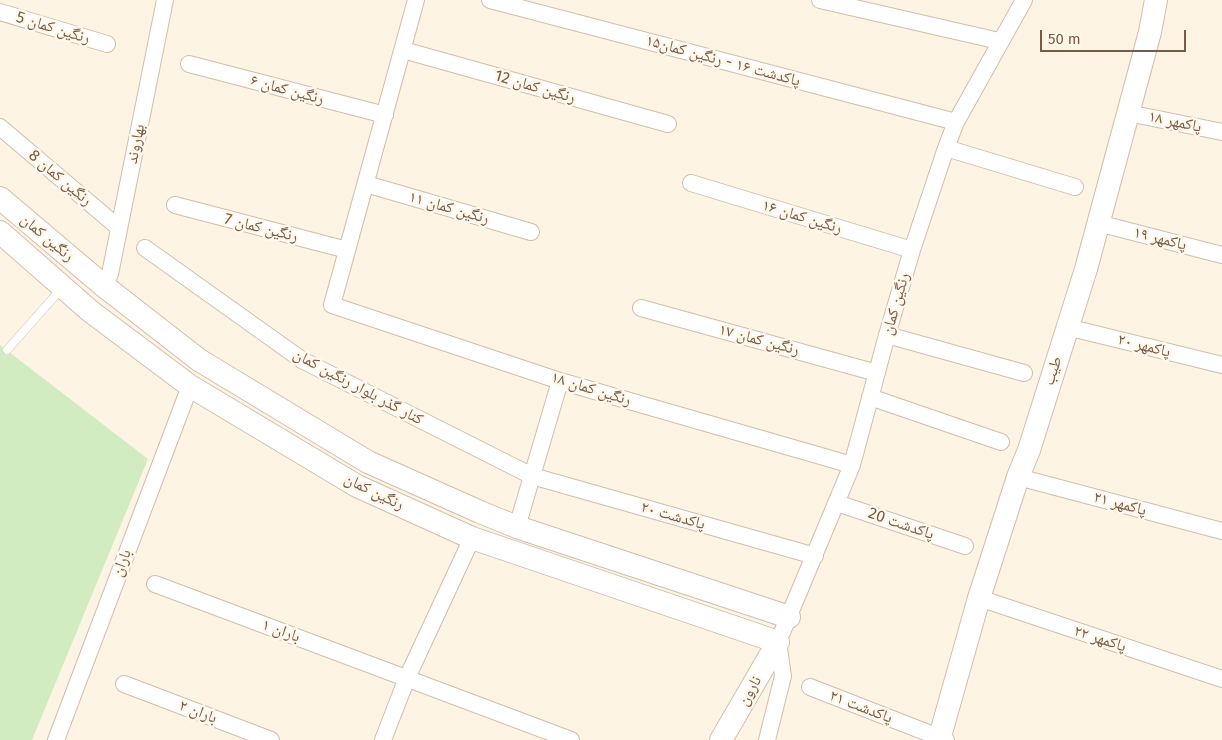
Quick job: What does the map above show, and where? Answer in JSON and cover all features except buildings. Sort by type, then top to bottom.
[{"type":"street","name":"بهاروند","points":[[104,286],[110,274],[120,228],[165,0]]},
{"type":"street","points":[[347,250],[416,0]]},
{"type":"street","name":"پاکدشت ۱۶ - رنگین کمان۱۵","points":[[490,0],[956,122]]},
{"type":"street","points":[[820,0],[999,41]]},
{"type":"street","name":"رنگین کمان","points":[[0,232],[64,286],[90,311],[190,386],[357,486],[472,538],[778,642],[852,465],[912,250],[946,148],[956,122],[999,41],[1024,0]]},
{"type":"street","name":"طیب","points":[[942,739],[979,598],[1086,269],[1150,32],[1156,0]]},
{"type":"street","name":"رنگین کمان 5","points":[[0,12],[107,44]]},
{"type":"street","name":"رنگین کمان 12","points":[[403,50],[668,124]]},
{"type":"street","name":"رنگین کمان ۶","points":[[190,64],[385,115]]},
{"type":"street","name":"پاکمهر ۱۸","points":[[1128,113],[1222,132]]},
{"type":"street","name":"رنگین کمان 8","points":[[0,127],[120,228]]},
{"type":"street","points":[[946,148],[1075,187]]},
{"type":"street","name":"رنگین کمان ۱۶","points":[[691,183],[912,250]]},
{"type":"street","name":"رنگین کمان ۱۱","points":[[366,184],[531,232]]},
{"type":"street","name":"رنگین کمان","points":[[0,198],[104,286],[199,360],[368,462],[517,527],[789,617]]},
{"type":"street","name":"رنگین کمان 7","points":[[174,205],[347,250]]},
{"type":"street","name":"پاکمهر ۱۹","points":[[1098,224],[1222,255]]},
{"type":"street","name":"کنار گذر بلوار رنگین کمان","points":[[145,248],[302,360],[532,476]]},
{"type":"street","name":"رنگین کمان ۱۸","points":[[347,250],[332,305],[560,381],[852,465]]},
{"type":"street","name":"رنگین کمان ۱۷","points":[[641,308],[877,373]]},
{"type":"street","name":"پاکمهر ۲۰","points":[[1067,327],[1222,365]]},
{"type":"street","points":[[887,335],[1024,373]]},
{"type":"street","points":[[517,527],[560,381]]},
{"type":"street","name":"باران","points":[[56,740],[190,386]]},
{"type":"street","points":[[870,397],[1001,442]]},
{"type":"street","name":"پاکدشت ۲۰","points":[[532,476],[814,556]]},
{"type":"street","name":"پاکمهر ۲۱","points":[[1018,477],[1222,531]]},
{"type":"street","name":"پاکدشت 20","points":[[836,502],[965,546]]},
{"type":"street","points":[[383,740],[408,678],[472,538]]},
{"type":"street","name":"باران ۱","points":[[155,584],[571,740]]},
{"type":"street","name":"پاکمهر ۲۲","points":[[979,598],[1222,679]]},
{"type":"street","points":[[767,740],[783,676],[778,642]]},
{"type":"street","name":"نارون","points":[[721,740],[778,642]]},
{"type":"street","name":"باران ۲","points":[[124,684],[271,740]]},
{"type":"street","name":"پاکدشت ۲۱","points":[[810,687],[942,739]]},
{"type":"lane","points":[[6,350],[64,286]]},
{"type":"green space","points":[[0,345],[148,459],[32,740],[0,740]]}]
